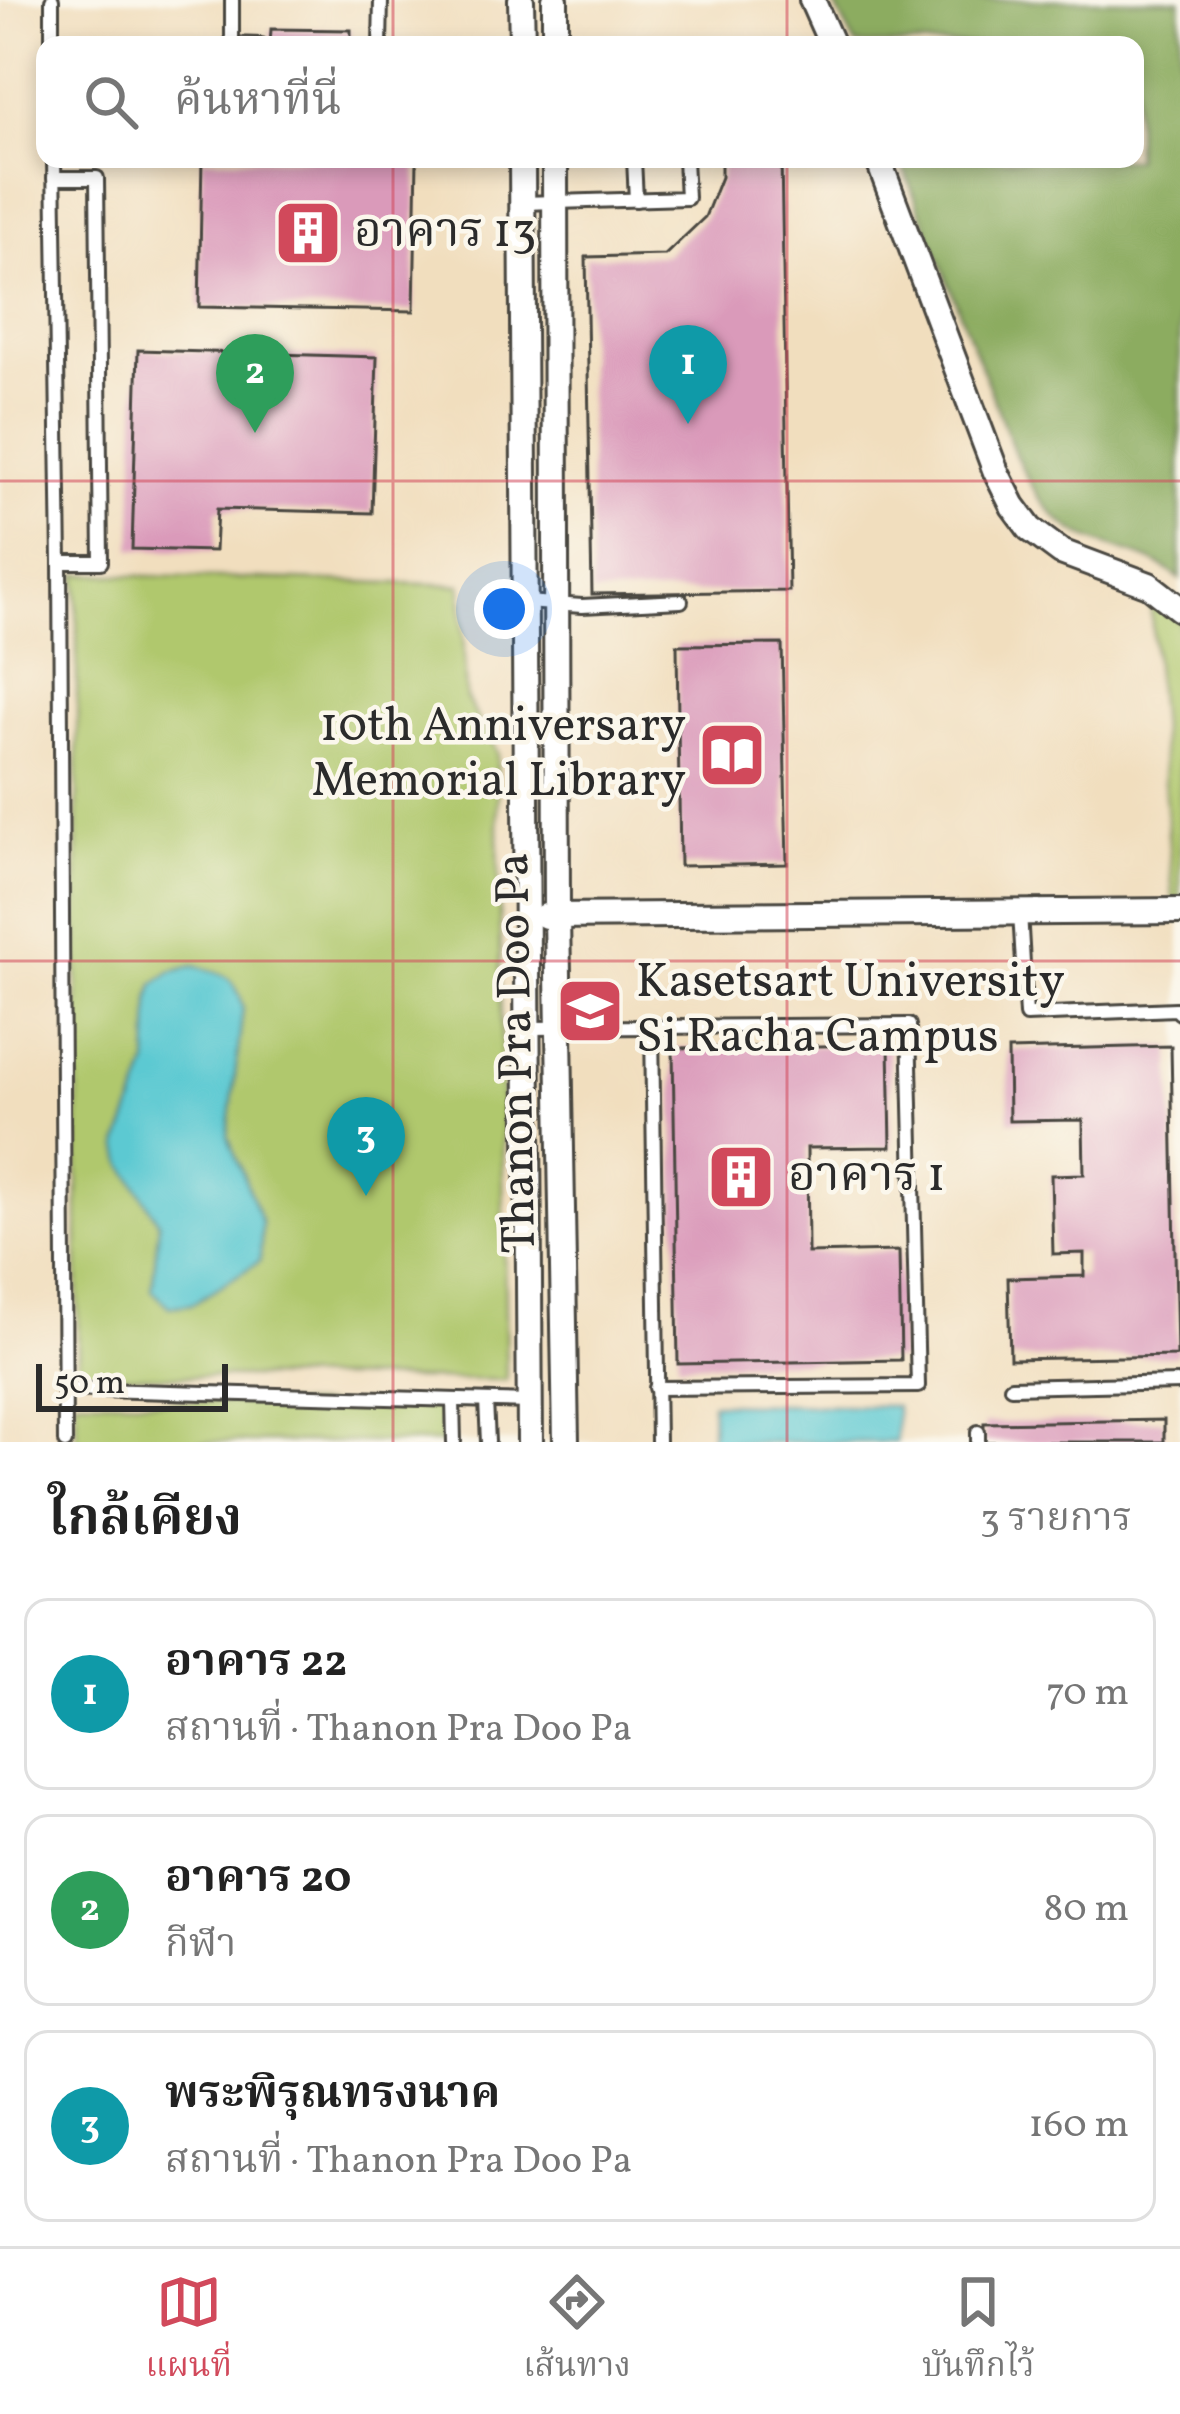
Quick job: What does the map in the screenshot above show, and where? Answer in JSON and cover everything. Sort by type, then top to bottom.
[{"type":"street","points":[[521,0],[522,36]]},
{"type":"street","points":[[555,0],[555,36]]},
{"type":"street","points":[[812,0],[828,36]]},
{"type":"street","name":"Thanon Pra Doo Pa","points":[[523,168],[530,1442]]},
{"type":"street","name":"Thanon Pra Doo Pa","points":[[555,168],[557,916],[566,1442]]},
{"type":"street","points":[[881,168],[1013,506],[1030,529],[1060,552],[1149,585],[1180,609]]},
{"type":"street","points":[[528,916],[1180,911]]},
{"type":"lane","points":[[52,0],[52,36]]},
{"type":"lane","points":[[232,0],[232,36]]},
{"type":"lane","points":[[380,36],[381,0]]},
{"type":"lane","points":[[54,168],[65,1442]]},
{"type":"lane","points":[[634,168],[635,200]]},
{"type":"lane","points":[[523,203],[687,198],[686,168]]},
{"type":"lane","points":[[54,178],[97,178],[101,562],[60,562]]},
{"type":"lane","points":[[526,602],[681,602]]},
{"type":"lane","points":[[1020,912],[1025,1015],[1176,1009],[1180,1013]]},
{"type":"lane","points":[[529,1028],[909,1025],[918,1386],[656,1388]]},
{"type":"lane","points":[[652,1028],[658,1442]]},
{"type":"lane","points":[[1012,1387],[1180,1383]]},
{"type":"lane","points":[[63,1389],[530,1402]]},
{"type":"lane","points":[[452,1400],[454,1442]]},
{"type":"lane","points":[[486,1401],[488,1442]]},
{"type":"green space","points":[[832,0],[1180,0],[1180,579],[1156,563],[1071,529],[1035,491],[1016,456],[904,168],[1144,168],[1144,36],[851,36]]},
{"type":"green space","points":[[77,574],[461,585],[466,698],[497,752],[506,1380],[78,1375]]},
{"type":"green space","points":[[1149,585],[1180,609],[1180,911],[1174,912]]},
{"type":"green space","points":[[75,1399],[441,1407],[442,1442],[77,1442]]},
{"type":"water","points":[[193,966],[227,978],[237,989],[243,1008],[228,1136],[262,1223],[260,1261],[192,1304],[169,1307],[152,1290],[159,1223],[123,1163],[119,1145],[148,1064],[154,984],[171,972]]},
{"type":"water","points":[[712,1403],[896,1406],[896,1442],[711,1442]]},
{"type":"building","points":[[271,29],[351,30],[351,36],[271,36]]},
{"type":"building","name":"อาคาร 13","points":[[202,168],[417,168],[414,311],[199,307]]},
{"type":"building","points":[[721,168],[781,168],[789,591],[592,594],[586,257],[665,255],[705,217]]},
{"type":"building","points":[[138,350],[377,357],[372,513],[217,509],[215,551],[132,549]]},
{"type":"building","name":"10th Anniversary Memorial Library","points":[[782,644],[787,864],[680,866],[677,645]]},
{"type":"building","name":"อาคาร 1","points":[[889,1045],[891,1147],[807,1148],[808,1253],[899,1251],[901,1360],[678,1364],[673,1048]]},
{"type":"building","points":[[1171,1046],[1177,1356],[1010,1359],[1008,1278],[1084,1276],[1084,1253],[1053,1254],[1051,1175],[1084,1174],[1083,1120],[1009,1121],[1008,1050]]},
{"type":"building","points":[[1164,1420],[1164,1442],[984,1442],[984,1423]]},
{"type":"place","name":"อาคาร 13","points":[[308,233]]},
{"type":"place","name":"อาคาร 22","points":[[688,424]]},
{"type":"place","name":"อาคาร 20","points":[[255,433]]},
{"type":"place","name":"10th Anniversary Memorial Library","points":[[732,755]]},
{"type":"place","name":"Kasetsart University Si Racha Campus","points":[[590,1011]]},
{"type":"place","name":"อาคาร 1","points":[[741,1177]]},
{"type":"place","name":"พระพิรุณทรงนาค","points":[[366,1196]]}]
